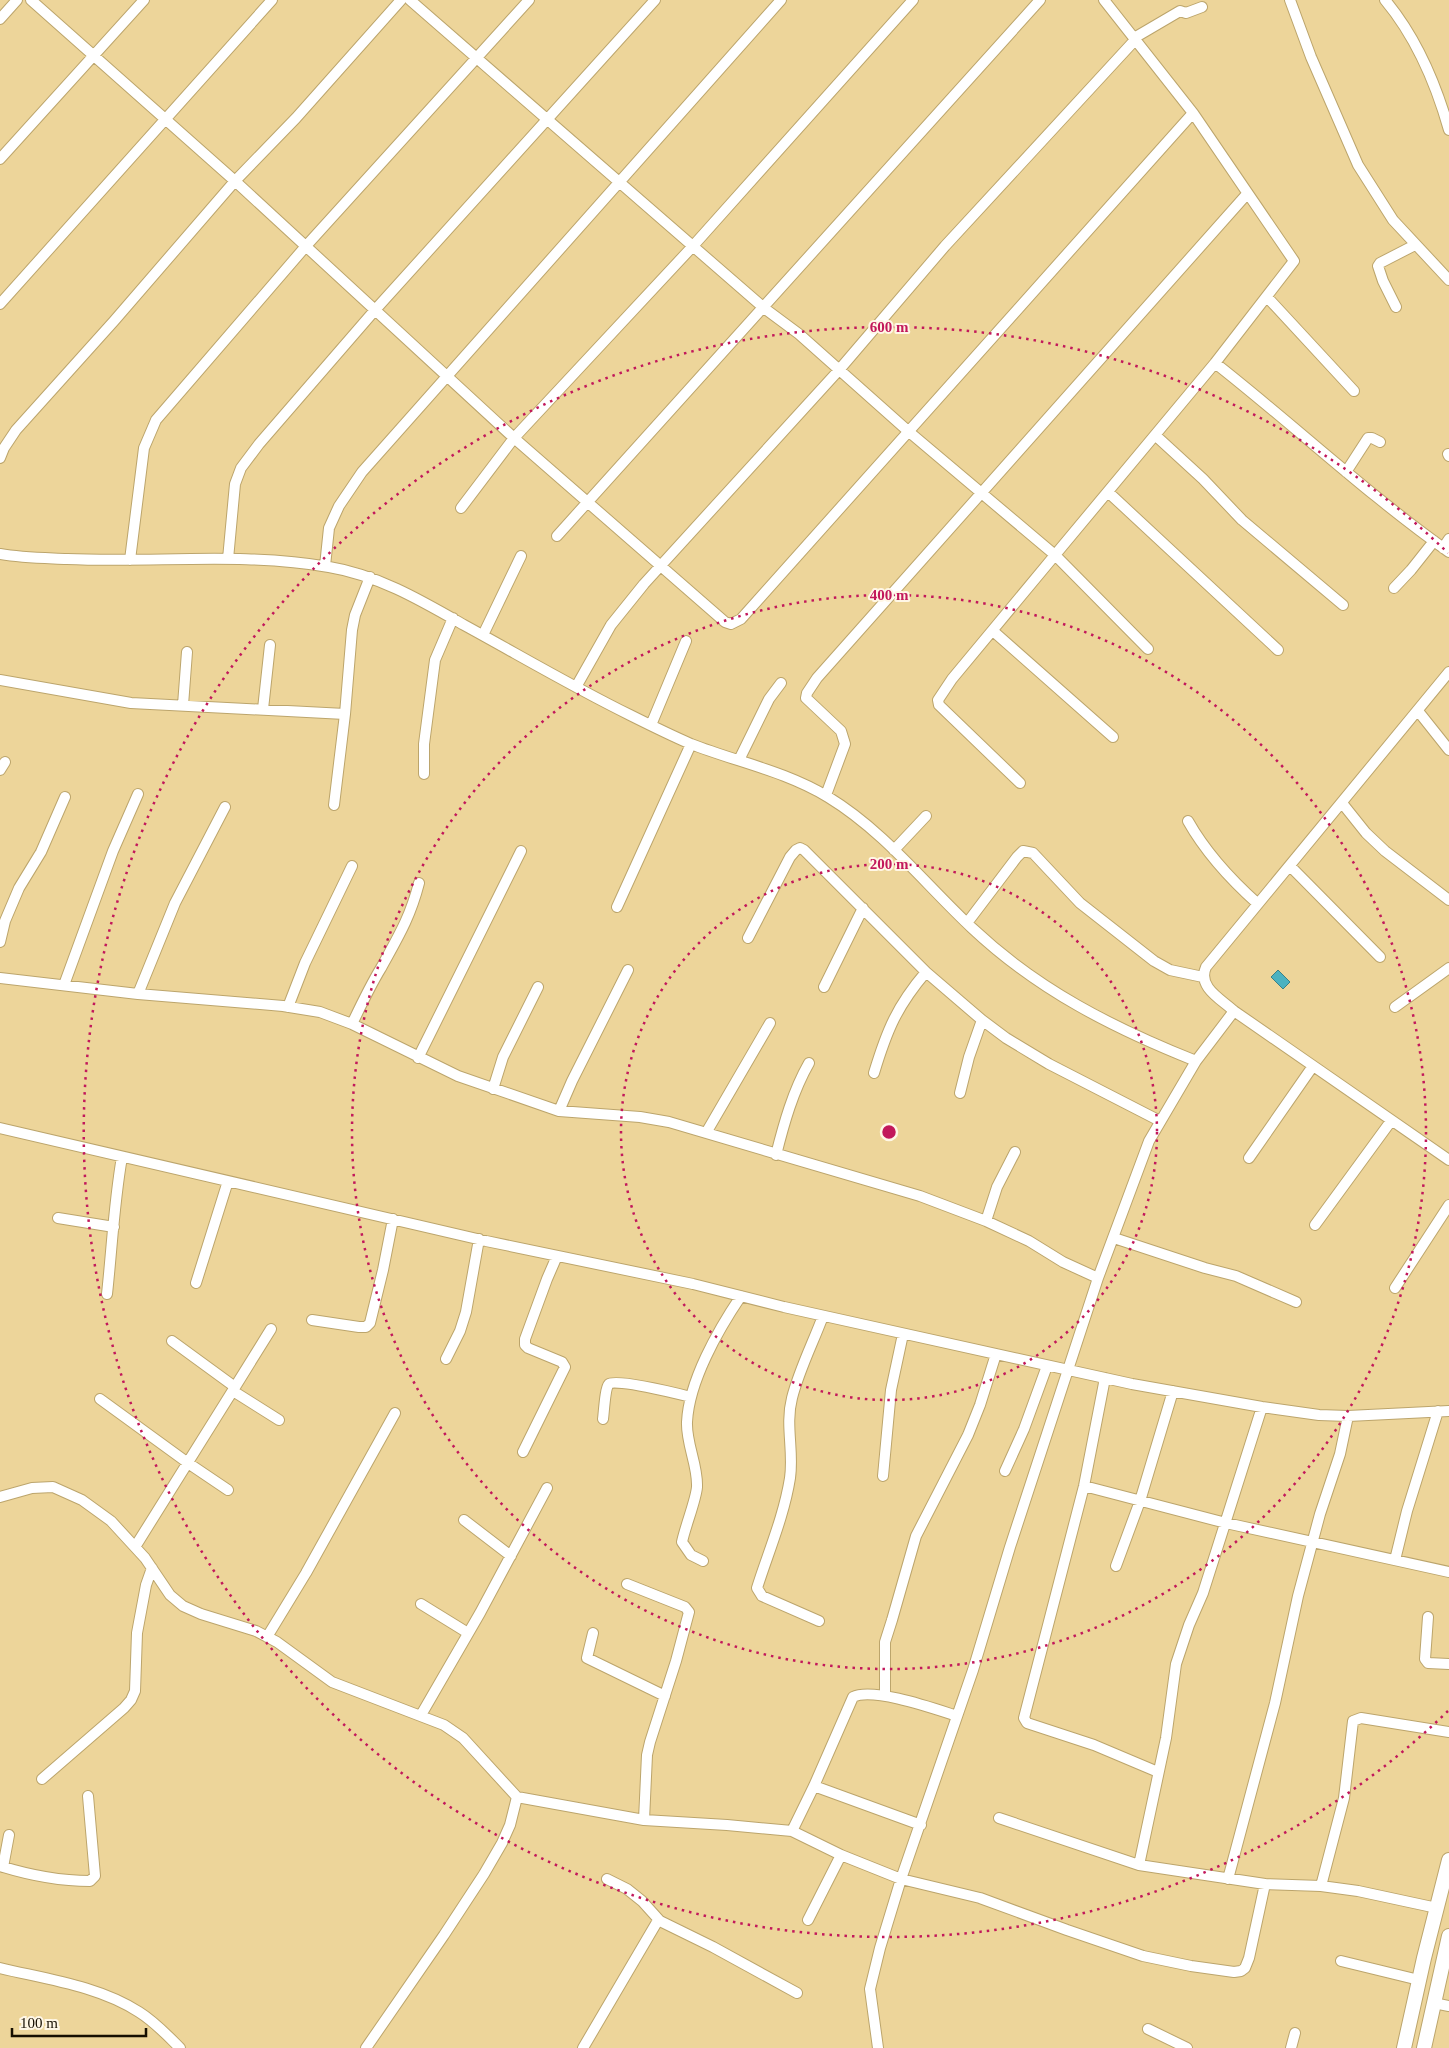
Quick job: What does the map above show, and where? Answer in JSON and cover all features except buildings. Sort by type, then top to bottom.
[{"type":"main road","points":[[1404,2048],[1449,1860]]},
{"type":"main road","points":[[1424,2048],[1449,1936]]},
{"type":"street","points":[[0,18],[17,0]]},
{"type":"street","points":[[31,0],[235,181],[514,438],[589,502],[660,567],[725,622],[731,624],[741,619],[1193,113]]},
{"type":"street","points":[[0,159],[144,0]]},
{"type":"street","points":[[0,304],[166,121],[272,0]]},
{"type":"street","points":[[0,458],[16,430],[235,181],[296,118],[401,0]]},
{"type":"street","points":[[410,0],[764,308],[799,334],[908,431],[1054,555],[1148,649]]},
{"type":"street","points":[[130,560],[144,448],[156,420],[306,246],[529,0]]},
{"type":"street","points":[[228,559],[235,484],[241,468],[259,444],[375,310],[655,0]]},
{"type":"street","points":[[325,566],[329,528],[339,506],[362,472],[781,0]]},
{"type":"street","points":[[461,508],[514,438],[693,246],[913,0]]},
{"type":"street","points":[[557,536],[1040,0]]},
{"type":"street","points":[[1020,783],[939,705],[938,700],[941,693],[1215,362],[1294,261],[1193,113],[1104,0]]},
{"type":"street","points":[[1290,0],[1311,57],[1358,165],[1393,220],[1449,280]]},
{"type":"street","points":[[1385,0],[1406,30],[1421,58],[1443,110],[1449,130]]},
{"type":"street","points":[[576,687],[611,625],[644,584],[839,370],[945,246],[1134,39],[1180,11],[1186,13],[1202,8]]},
{"type":"street","points":[[826,795],[845,744],[841,731],[806,698],[807,693],[817,678],[1247,194]]},
{"type":"street","points":[[1396,307],[1382,281],[1378,266],[1380,263],[1415,245]]},
{"type":"street","points":[[1267,297],[1354,391]]},
{"type":"street","points":[[1215,362],[1379,500],[1444,545],[1411,570],[1394,588]]},
{"type":"street","points":[[1155,435],[1203,479],[1242,520],[1343,605]]},
{"type":"street","points":[[1346,472],[1368,438],[1380,442]]},
{"type":"street","points":[[1108,492],[1278,650]]},
{"type":"street","points":[[0,554],[40,558],[130,560],[228,559],[325,566],[370,578],[416,598],[576,687],[651,725],[692,744],[790,776],[826,795],[849,810],[894,850],[966,923],[1044,987],[1116,1026],[1196,1061]]},
{"type":"street","points":[[483,635],[521,556]]},
{"type":"street","points":[[334,805],[345,714],[352,630],[355,615],[370,578]]},
{"type":"street","points":[[424,774],[424,744],[435,660],[453,618]]},
{"type":"street","points":[[993,631],[1113,737]]},
{"type":"street","points":[[651,725],[686,642]]},
{"type":"street","points":[[263,710],[270,645]]},
{"type":"street","points":[[183,705],[187,652]]},
{"type":"street","points":[[1449,672],[1206,967],[1203,976],[1206,987],[1234,1011],[1449,1160]]},
{"type":"street","points":[[0,680],[131,703],[345,714]]},
{"type":"street","points":[[739,760],[768,699],[781,683]]},
{"type":"street","points":[[1418,711],[1449,750]]},
{"type":"street","points":[[618,906],[692,744]]},
{"type":"street","points":[[64,984],[112,851],[138,794]]},
{"type":"street","points":[[0,942],[5,921],[19,888],[41,852],[65,797]]},
{"type":"street","points":[[1342,803],[1366,834],[1449,900]]},
{"type":"street","points":[[138,994],[175,903],[225,807]]},
{"type":"street","points":[[894,850],[926,816]]},
{"type":"street","points":[[1188,821],[1221,868],[1258,904]]},
{"type":"street","points":[[748,938],[790,857],[800,848],[926,972],[982,1020],[1006,1038],[1050,1064],[1160,1121]]},
{"type":"street","points":[[418,1058],[522,851]]},
{"type":"street","points":[[966,923],[1017,857],[1023,851],[1028,851],[1033,853],[1080,903],[1154,961],[1170,970],[1203,976]]},
{"type":"street","points":[[288,1007],[305,963],[352,866]]},
{"type":"street","points":[[1290,866],[1380,957]]},
{"type":"street","points":[[352,1024],[402,931],[413,906],[419,883]]},
{"type":"street","points":[[824,987],[863,908]]},
{"type":"street","points":[[1395,1007],[1449,968]]},
{"type":"street","points":[[559,1111],[572,1081],[628,970]]},
{"type":"street","points":[[874,1073],[895,1016],[907,994],[926,972]]},
{"type":"street","points":[[0,978],[138,994],[288,1007],[320,1012],[352,1024],[458,1076],[559,1111],[640,1117],[669,1122],[920,1196],[986,1221],[1029,1241],[1064,1262],[1098,1278]]},
{"type":"street","points":[[493,1089],[503,1057],[538,987]]},
{"type":"street","points":[[878,2048],[870,1989],[880,1948],[901,1879],[921,1826],[986,1628],[1010,1547],[1098,1278],[1149,1142],[1196,1061],[1234,1011]]},
{"type":"street","points":[[960,1093],[969,1057],[982,1020]]},
{"type":"street","points":[[706,1133],[770,1023]]},
{"type":"street","points":[[776,1155],[800,1078],[809,1063]]},
{"type":"street","points":[[1249,1158],[1313,1066]]},
{"type":"street","points":[[1315,1225],[1391,1121]]},
{"type":"street","points":[[0,1128],[479,1239],[693,1284],[823,1316],[1105,1378],[1262,1407],[1319,1415],[1348,1416],[1444,1411],[1407,1511],[1396,1560]]},
{"type":"street","points":[[986,1221],[996,1188],[1015,1152]]},
{"type":"street","points":[[107,1294],[122,1157]]},
{"type":"street","points":[[196,1283],[228,1181]]},
{"type":"street","points":[[1395,1288],[1449,1205]]},
{"type":"street","points":[[58,1218],[114,1227]]},
{"type":"street","points":[[312,1320],[359,1327],[366,1327],[370,1323],[393,1219]]},
{"type":"street","points":[[1114,1238],[1205,1268],[1236,1276],[1296,1302]]},
{"type":"street","points":[[446,1359],[460,1331],[466,1312],[479,1239]]},
{"type":"street","points":[[523,1452],[565,1367],[562,1362],[528,1348],[525,1344],[525,1339],[557,1256]]},
{"type":"street","points":[[703,1561],[691,1554],[682,1542],[697,1488],[694,1461],[688,1441],[687,1421],[691,1397],[714,1342],[741,1296]]},
{"type":"street","points":[[819,1621],[762,1596],[757,1588],[790,1478],[792,1442],[788,1427],[792,1399],[823,1316]]},
{"type":"street","points":[[135,1547],[271,1329]]},
{"type":"street","points":[[883,1476],[891,1390],[903,1334]]},
{"type":"street","points":[[172,1341],[278,1420]]},
{"type":"street","points":[[885,1696],[885,1642],[916,1536],[968,1435],[980,1405],[996,1354]]},
{"type":"street","points":[[1005,1471],[1024,1429],[1047,1366]]},
{"type":"street","points":[[1105,1378],[1084,1486],[1024,1718],[1028,1723],[1094,1746],[1158,1772]]},
{"type":"street","points":[[603,1419],[607,1389],[609,1384],[614,1382],[691,1397]]},
{"type":"street","points":[[1116,1566],[1140,1501],[1173,1391]]},
{"type":"street","points":[[100,1399],[228,1490]]},
{"type":"street","points":[[1139,1865],[1166,1738],[1177,1658],[1204,1593],[1262,1407]]},
{"type":"street","points":[[267,1637],[311,1564],[395,1414]]},
{"type":"street","points":[[1228,1879],[1275,1703],[1298,1596],[1312,1542],[1340,1454],[1348,1416]]},
{"type":"street","points":[[1084,1486],[1226,1523],[1449,1572]]},
{"type":"street","points":[[0,1497],[32,1488],[53,1488],[82,1500],[111,1521],[152,1568],[170,1595],[183,1606],[201,1614],[256,1631],[332,1682],[379,1702],[421,1715],[444,1725],[463,1738],[517,1797],[644,1820],[792,1831],[840,1855],[901,1879],[980,1898],[1144,1956],[1234,1972],[1245,1968],[1249,1958],[1265,1884]]},
{"type":"street","points":[[421,1715],[511,1556],[547,1488]]},
{"type":"street","points":[[464,1520],[511,1556]]},
{"type":"street","points":[[42,1779],[131,1700],[135,1691],[137,1633],[146,1585],[152,1568]]},
{"type":"street","points":[[627,1584],[685,1607],[689,1612],[665,1696],[657,1715],[647,1755],[644,1820]]},
{"type":"street","points":[[421,1604],[468,1633]]},
{"type":"street","points":[[1428,1617],[1425,1659],[1428,1663],[1449,1664]]},
{"type":"street","points":[[593,1633],[587,1658],[665,1696]]},
{"type":"street","points":[[792,1831],[853,1697],[858,1694],[885,1696],[957,1716]]},
{"type":"street","points":[[1321,1886],[1344,1798],[1353,1721],[1361,1718],[1449,1732]]},
{"type":"street","points":[[814,1786],[921,1826]]},
{"type":"street","points":[[9,1835],[1,1867],[71,1881],[90,1881],[95,1876],[88,1796]]},
{"type":"street","points":[[366,2048],[444,1936],[484,1874],[506,1834],[517,1797]]},
{"type":"street","points":[[999,1818],[1139,1865],[1265,1884],[1321,1886],[1358,1891],[1437,1908]]},
{"type":"street","points":[[808,1920],[840,1855]]},
{"type":"street","points":[[607,1879],[627,1889],[642,1901],[660,1921],[713,1947],[797,1993]]},
{"type":"street","points":[[583,2048],[657,1922],[660,1921]]},
{"type":"street","points":[[1341,1961],[1419,1980]]},
{"type":"street","points":[[0,1968],[109,1997],[139,2012],[160,2028],[180,2048]]},
{"type":"street","points":[[1434,2003],[1449,2006]]},
{"type":"street","points":[[1148,2029],[1187,2048]]},
{"type":"street","points":[[1291,2048],[1295,2033]]},
{"type":"water","points":[[1278,970],[1290,982],[1283,989],[1271,977]]}]
